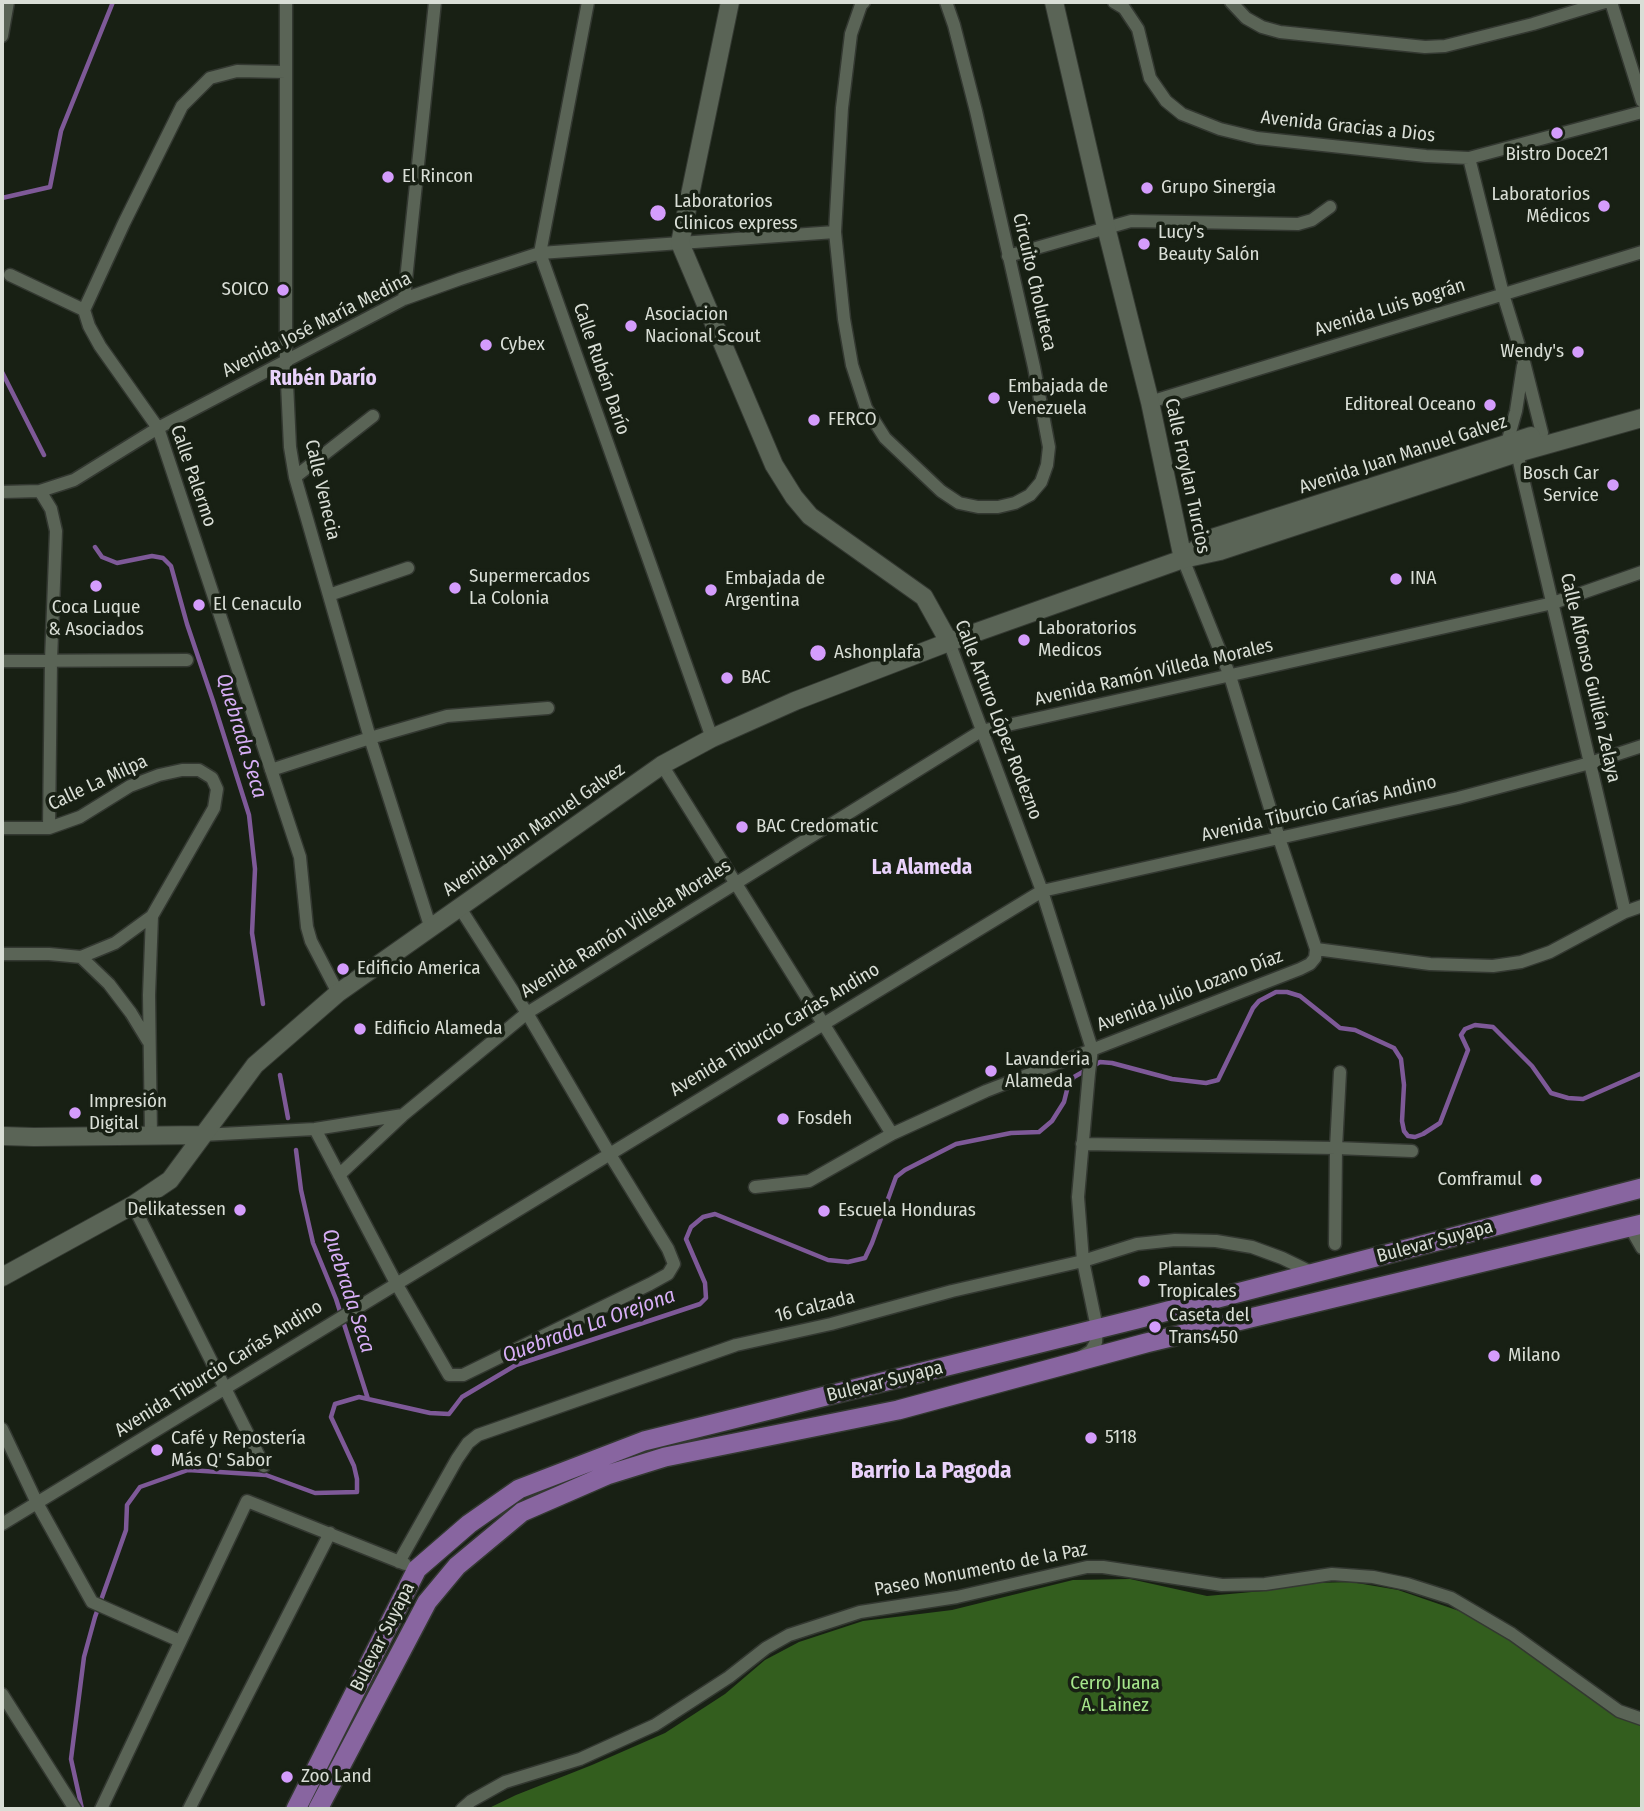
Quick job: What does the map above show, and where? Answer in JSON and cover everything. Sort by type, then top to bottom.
[{"type":"main road","name":"Bulevar Suyapa","points":[[296,1809],[408,1565],[519,1489],[644,1441],[936,1370],[1642,1188]]},
{"type":"main road","name":"Bulevar Suyapa","points":[[318,1809],[427,1602],[457,1566],[522,1512],[607,1475],[665,1457],[898,1410],[1127,1348],[1636,1225]]},
{"type":"street","points":[[2,36],[8,2]]},
{"type":"street","name":"Calle Venecia","points":[[286,2],[286,362],[290,447],[295,477],[370,738],[431,929]]},
{"type":"street","points":[[404,299],[435,2]]},
{"type":"street","points":[[540,253],[588,2]]},
{"type":"street","points":[[680,243],[730,2]]},
{"type":"street","name":"Circuito Choluteca","points":[[864,2],[851,34],[842,108],[835,232],[852,365],[866,408],[885,438],[941,491],[960,503],[998,507],[1030,495],[1041,482],[1047,466],[1049,447],[1034,367],[976,111],[946,2]]},
{"type":"street","name":"Calle Froylan Turcios","points":[[1054,2],[1150,402],[1183,559],[1230,676],[1316,949]]},
{"type":"street","name":"Avenida Gracias a Dios","points":[[1114,2],[1124,8],[1138,29],[1150,78],[1166,101],[1182,114],[1220,129],[1257,138],[1469,158],[1642,112]]},
{"type":"street","points":[[1231,2],[1246,18],[1262,27],[1280,32],[1425,47],[1445,46],[1533,24],[1605,2]]},
{"type":"street","points":[[1611,2],[1642,101]]},
{"type":"street","points":[[10,275],[84,310],[182,106],[210,78],[237,71],[286,72]]},
{"type":"street","name":"Calle Alfonso Guillén Zelaya","points":[[1469,158],[1542,433]]},
{"type":"street","points":[[1008,256],[1130,221],[1298,224],[1312,220],[1330,207]]},
{"type":"street","name":"Avenida José María Medina","points":[[2,492],[40,491],[74,480],[158,428],[404,299],[540,253],[835,232]]},
{"type":"street","name":"Calle Arturo López Rodezno","points":[[680,243],[774,465],[794,498],[810,516],[924,597],[949,642],[1042,891],[1091,1061],[1078,1198],[1083,1261],[1097,1328]]},
{"type":"street","name":"Avenida Luis Bográn","points":[[1150,402],[1642,252]]},
{"type":"street","name":"Calle Rubén Darío","points":[[540,253],[712,738]]},
{"type":"street","name":"Calle Palermo","points":[[84,310],[100,346],[158,428],[300,857],[310,941],[338,993]]},
{"type":"street","name":"Calle Alfonso Guillén Zelaya","points":[[1524,362],[1512,448],[1553,603],[1625,912]]},
{"type":"street","name":"Avenida Juan Manuel Galvez","points":[[1512,448],[1542,433],[1642,408]]},
{"type":"street","points":[[295,477],[373,416]]},
{"type":"street","name":"Avenida Juan Manuel Galvez","points":[[2,1277],[133,1205],[170,1180],[255,1065],[338,993],[662,765],[712,738],[795,701],[949,642],[1183,559],[1220,551],[1512,448],[1642,418]]},
{"type":"street","name":"Calle La Milpa","points":[[40,491],[51,509],[56,531],[48,828],[80,817],[130,786],[159,775],[182,770],[199,770],[212,778],[217,789],[214,808],[152,916],[149,995],[151,1136]]},
{"type":"street","points":[[329,595],[408,569]]},
{"type":"street","name":"Avenida Ramón Villeda Morales","points":[[339,1175],[403,1115],[527,1013],[981,731],[1553,603],[1642,572]]},
{"type":"street","points":[[2,660],[187,660]]},
{"type":"street","points":[[271,770],[447,716],[548,708]]},
{"type":"street","name":"Avenida Tiburcio Carías Andino","points":[[2,1524],[1042,891],[1458,798],[1590,763],[1642,746]]},
{"type":"street","points":[[662,765],[892,1134]]},
{"type":"street","points":[[2,828],[48,828]]},
{"type":"street","points":[[1316,949],[1430,964],[1493,966],[1521,962],[1550,952],[1625,912],[1642,906]]},
{"type":"street","points":[[315,1129],[396,1283],[449,1375],[463,1375],[668,1274],[674,1264],[668,1249],[527,1013],[460,908]]},
{"type":"street","points":[[2,954],[81,957],[115,943],[152,916]]},
{"type":"street","name":"Avenida Julio Lozano Díaz","points":[[755,1187],[810,1181],[892,1134],[986,1091],[1091,1061],[1300,969],[1315,958],[1316,949]]},
{"type":"street","points":[[81,957],[109,985],[131,1013],[150,1045]]},
{"type":"street","points":[[1335,1244],[1340,1072]]},
{"type":"street","points":[[2,1136],[34,1138],[202,1135],[315,1129],[403,1115]]},
{"type":"street","points":[[1082,1144],[1336,1148],[1412,1152]]},
{"type":"street","points":[[133,1205],[264,1466]]},
{"type":"street","points":[[1636,1225],[1642,1248]]},
{"type":"street","name":"16 Calzada","points":[[408,1565],[457,1459],[468,1443],[478,1435],[737,1345],[1083,1261],[1136,1244],[1175,1240],[1216,1241],[1252,1247],[1313,1273]]},
{"type":"street","points":[[1097,1328],[1105,1339],[1127,1348]]},
{"type":"street","points":[[1074,1362],[1091,1351],[1097,1342],[1097,1328]]},
{"type":"street","points":[[2,1429],[37,1503],[92,1602],[180,1641]]},
{"type":"street","points":[[101,1809],[247,1501],[408,1565]]},
{"type":"street","points":[[190,1809],[330,1533]]},
{"type":"street","name":"Paseo Monumento de la Paz","points":[[462,1809],[505,1782],[580,1759],[655,1725],[789,1634],[860,1612],[957,1597],[1087,1567],[1103,1567],[1222,1585],[1265,1584],[1332,1574],[1373,1577],[1407,1584],[1451,1598],[1512,1634],[1619,1711],[1642,1719]]},
{"type":"street","points":[[2,1694],[75,1809]]},
{"type":"green space","name":"Cerro Juana A. Lainez","points":[[1130,1579],[1207,1596],[1314,1583],[1351,1582],[1398,1590],[1468,1614],[1642,1718],[1642,1809],[487,1809],[665,1733],[725,1694],[765,1660],[799,1642],[863,1621],[952,1610],[1073,1580]]},
{"type":"waterway","name":"Quebrada Seca","points":[[2,198],[50,187],[61,131],[113,2]]},
{"type":"waterway","name":"Quebrada Seca","points":[[2,372],[44,455]]},
{"type":"waterway","name":"Quebrada Seca","points":[[95,547],[102,557],[117,563],[152,556],[163,558],[171,566],[249,815],[255,869],[252,933],[263,1004]]},
{"type":"waterway","name":"Quebrada La Orejona","points":[[82,1809],[71,1759],[84,1657],[95,1617],[126,1530],[127,1505],[140,1487],[188,1470],[266,1475],[315,1493],[357,1492],[354,1466],[331,1417],[335,1404],[359,1397],[430,1413],[449,1414],[462,1397],[516,1365],[700,1304],[706,1298],[705,1283],[686,1239],[691,1227],[703,1217],[715,1214],[828,1260],[848,1262],[865,1258],[896,1177],[905,1170],[956,1144],[1011,1133],[1039,1132],[1052,1121],[1064,1102],[1068,1086],[1074,1077],[1100,1062],[1172,1079],[1206,1083],[1218,1080],[1253,1008],[1259,1001],[1276,992],[1300,996],[1340,1028],[1355,1030],[1394,1048],[1401,1059],[1404,1085],[1402,1121],[1408,1136],[1423,1134],[1440,1123],[1468,1050],[1461,1035],[1465,1029],[1475,1025],[1493,1027],[1532,1066],[1551,1093],[1568,1098],[1583,1099],[1642,1073]]},
{"type":"waterway","name":"Quebrada Seca","points":[[280,1075],[288,1118]]},
{"type":"waterway","name":"Quebrada Seca","points":[[296,1150],[301,1190],[313,1243],[336,1299],[368,1399]]},
{"type":"place","name":"Bistro Doce21","points":[[1557,133]]},
{"type":"place","name":"El Rincon","points":[[388,177]]},
{"type":"place","name":"Grupo Sinergia","points":[[1147,188]]},
{"type":"place","name":"Laboratorios Médicos","points":[[1604,206]]},
{"type":"place","name":"Laboratorios Clinicos express","points":[[658,213]]},
{"type":"place","name":"Lucy's Beauty Salón","points":[[1144,244]]},
{"type":"place","name":"SOICO","points":[[283,290]]},
{"type":"place","name":"Asociacion Nacional Scout","points":[[631,326]]},
{"type":"place","name":"Cybex","points":[[486,345]]},
{"type":"place","name":"Wendy's","points":[[1578,352]]},
{"type":"place","name":"Embajada de Venezuela","points":[[994,398]]},
{"type":"place","name":"Editoreal Oceano","points":[[1490,405]]},
{"type":"place","name":"FERCO","points":[[814,420]]},
{"type":"place","name":"Bosch Car Service","points":[[1613,485]]},
{"type":"place","name":"INA","points":[[1396,579]]},
{"type":"place","name":"Coca Luque & Asociados","points":[[96,586]]},
{"type":"place","name":"Supermercados La Colonia","points":[[455,588]]},
{"type":"place","name":"Embajada de Argentina","points":[[711,590]]},
{"type":"place","name":"El Cenaculo","points":[[199,605]]},
{"type":"place","name":"Laboratorios Medicos","points":[[1024,640]]},
{"type":"place","name":"Ashonplafa","points":[[818,653]]},
{"type":"place","name":"BAC","points":[[727,678]]},
{"type":"place","name":"BAC Credomatic","points":[[742,827]]},
{"type":"place","name":"Edificio America","points":[[343,969]]},
{"type":"place","name":"Edificio Alameda","points":[[360,1029]]},
{"type":"place","name":"Lavanderia Alameda","points":[[991,1071]]},
{"type":"place","name":"Impresión Digital","points":[[75,1113]]},
{"type":"place","name":"Fosdeh","points":[[783,1119]]},
{"type":"place","name":"Comframul","points":[[1536,1180]]},
{"type":"place","name":"Delikatessen","points":[[240,1210]]},
{"type":"place","name":"Escuela Honduras","points":[[824,1211]]},
{"type":"place","name":"Plantas Tropicales","points":[[1144,1281]]},
{"type":"place","name":"Caseta del Trans450","points":[[1155,1327]]},
{"type":"place","name":"Milano","points":[[1494,1356]]},
{"type":"place","name":"5118","points":[[1091,1438]]},
{"type":"place","name":"Café y Repostería Más Q' Sabor","points":[[157,1450]]},
{"type":"place","name":"Zoo Land","points":[[287,1777]]},
{"type":"district","name":"Rubén Darío","points":[[323,379]]},
{"type":"district","name":"La Alameda","points":[[922,868]]},
{"type":"district","name":"Barrio La Pagoda","points":[[931,1472]]}]
